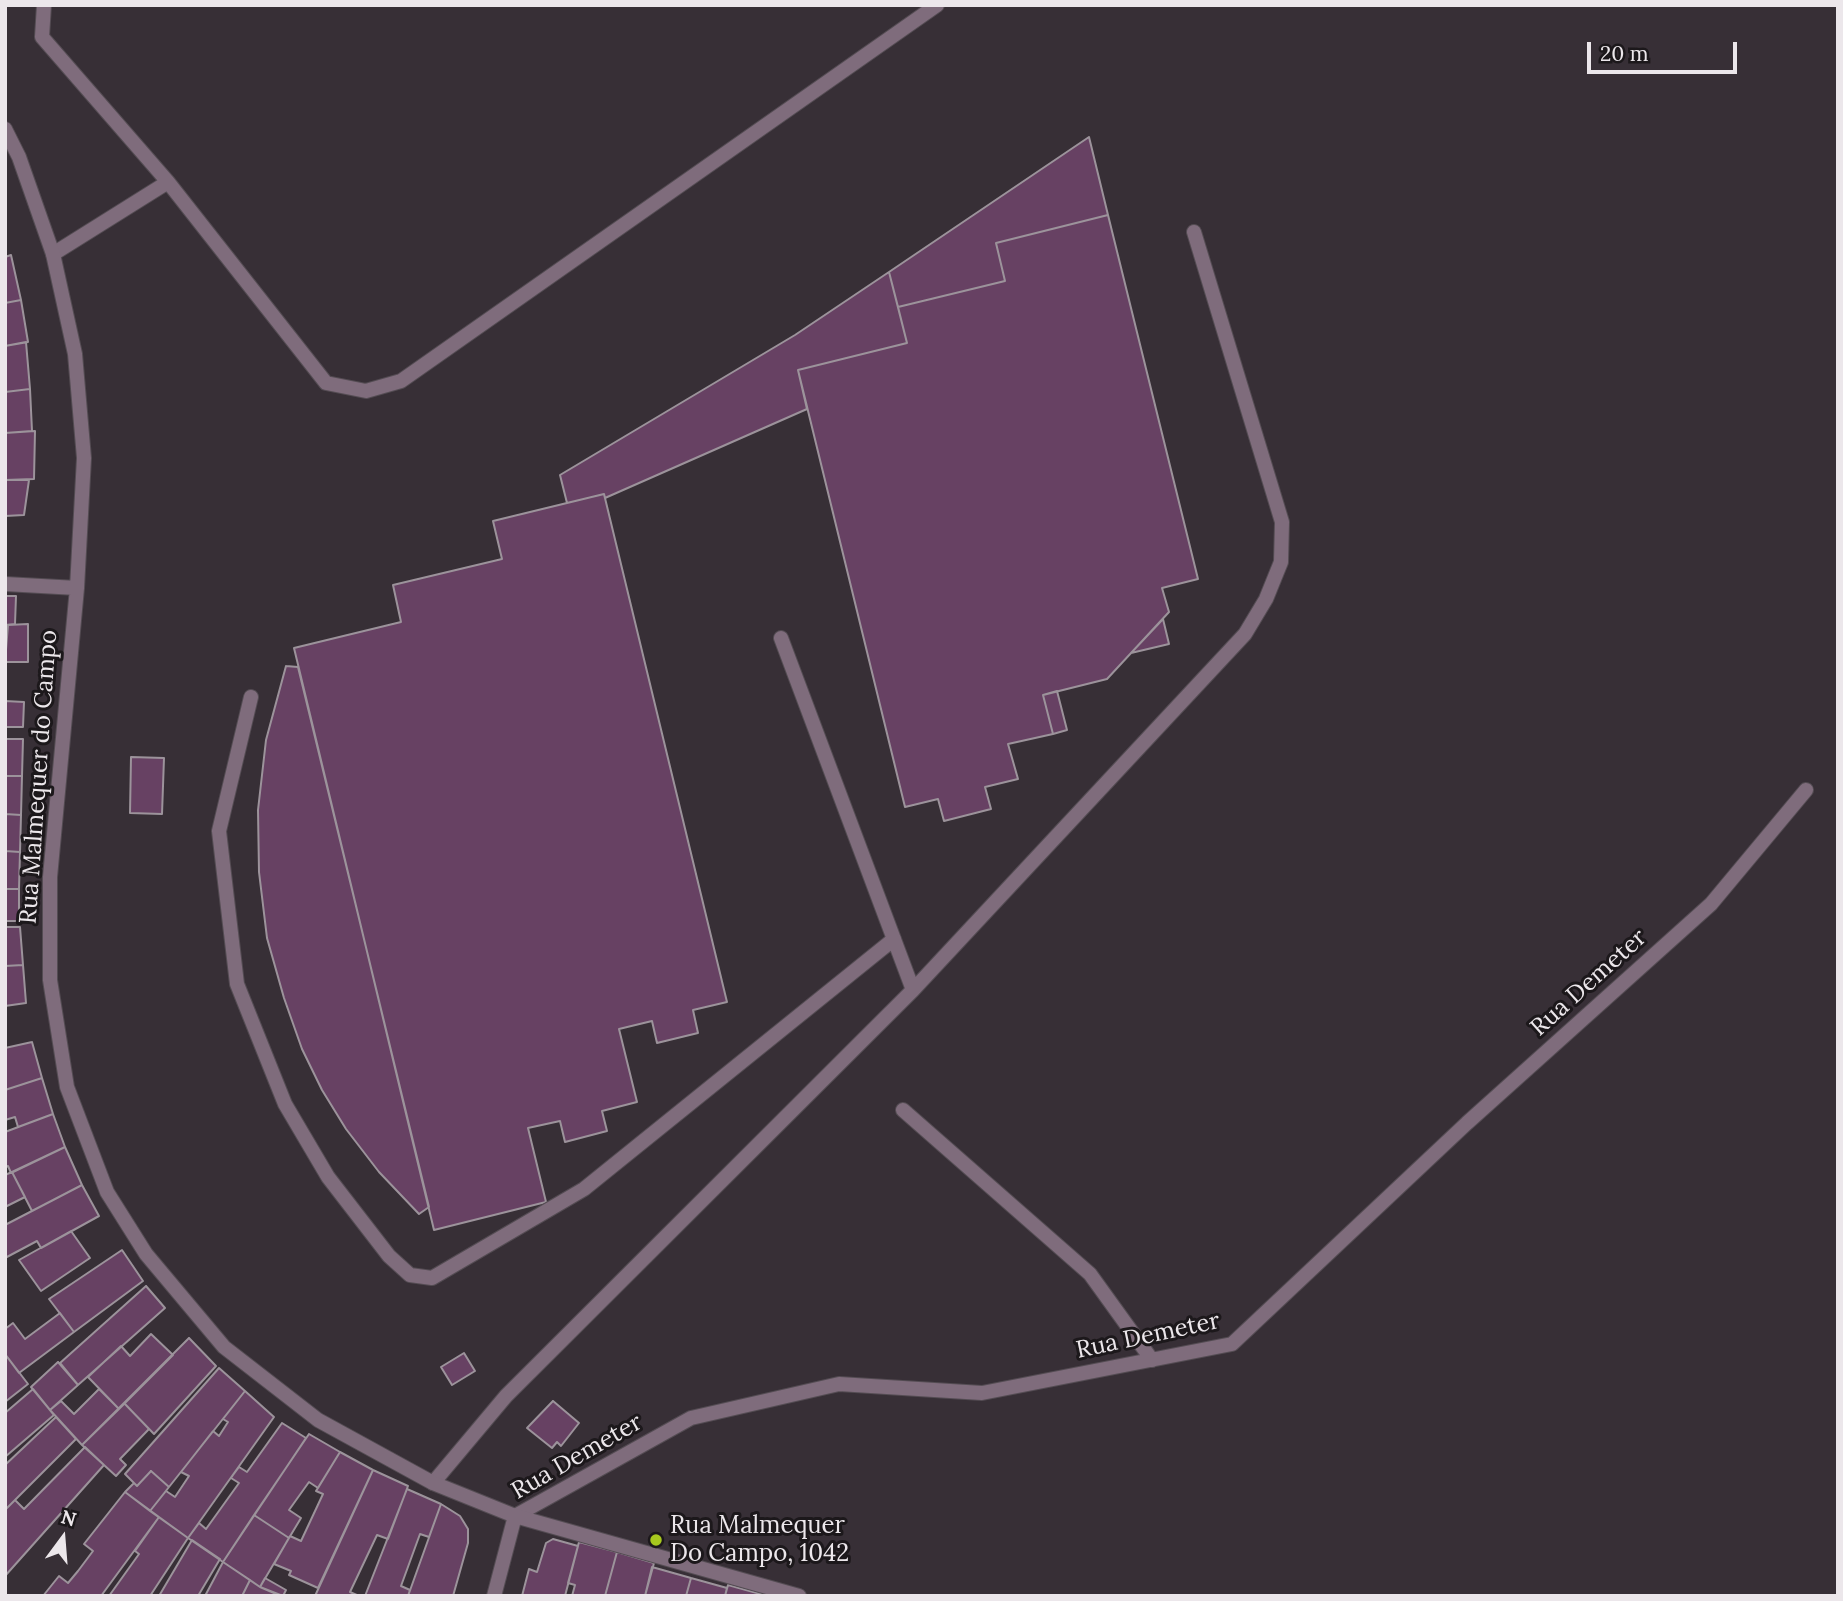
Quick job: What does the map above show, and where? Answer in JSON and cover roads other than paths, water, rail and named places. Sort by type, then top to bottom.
[{"type":"street","points":[[44,5],[43,37],[169,183],[326,383],[366,391],[401,381],[937,5]]},
{"type":"street","name":"Rua Malmequer do Campo","points":[[5,129],[19,157],[53,254],[75,354],[84,458],[77,588],[51,877],[50,980],[67,1087],[107,1192],[146,1254],[224,1347],[318,1420],[433,1483],[515,1516],[799,1596]]},
{"type":"street","points":[[53,254],[169,183]]},
{"type":"street","points":[[433,1483],[506,1396],[914,990],[1245,634],[1266,599],[1281,562],[1282,522],[1194,232]]},
{"type":"street","points":[[5,584],[77,588]]},
{"type":"street","points":[[781,638],[914,990]]},
{"type":"street","points":[[251,697],[219,831],[237,984],[285,1104],[328,1177],[389,1256],[410,1275],[432,1278],[584,1189],[894,939]]},
{"type":"street","name":"Rua Demeter","points":[[494,1596],[515,1516],[691,1419],[839,1384],[982,1393],[1232,1344],[1467,1123],[1711,904],[1806,790]]},
{"type":"street","points":[[903,1110],[1090,1274],[1152,1360]]},
{"type":"place","name":"Rua Malmequer Do Campo, 1042","points":[[656,1540]]}]
